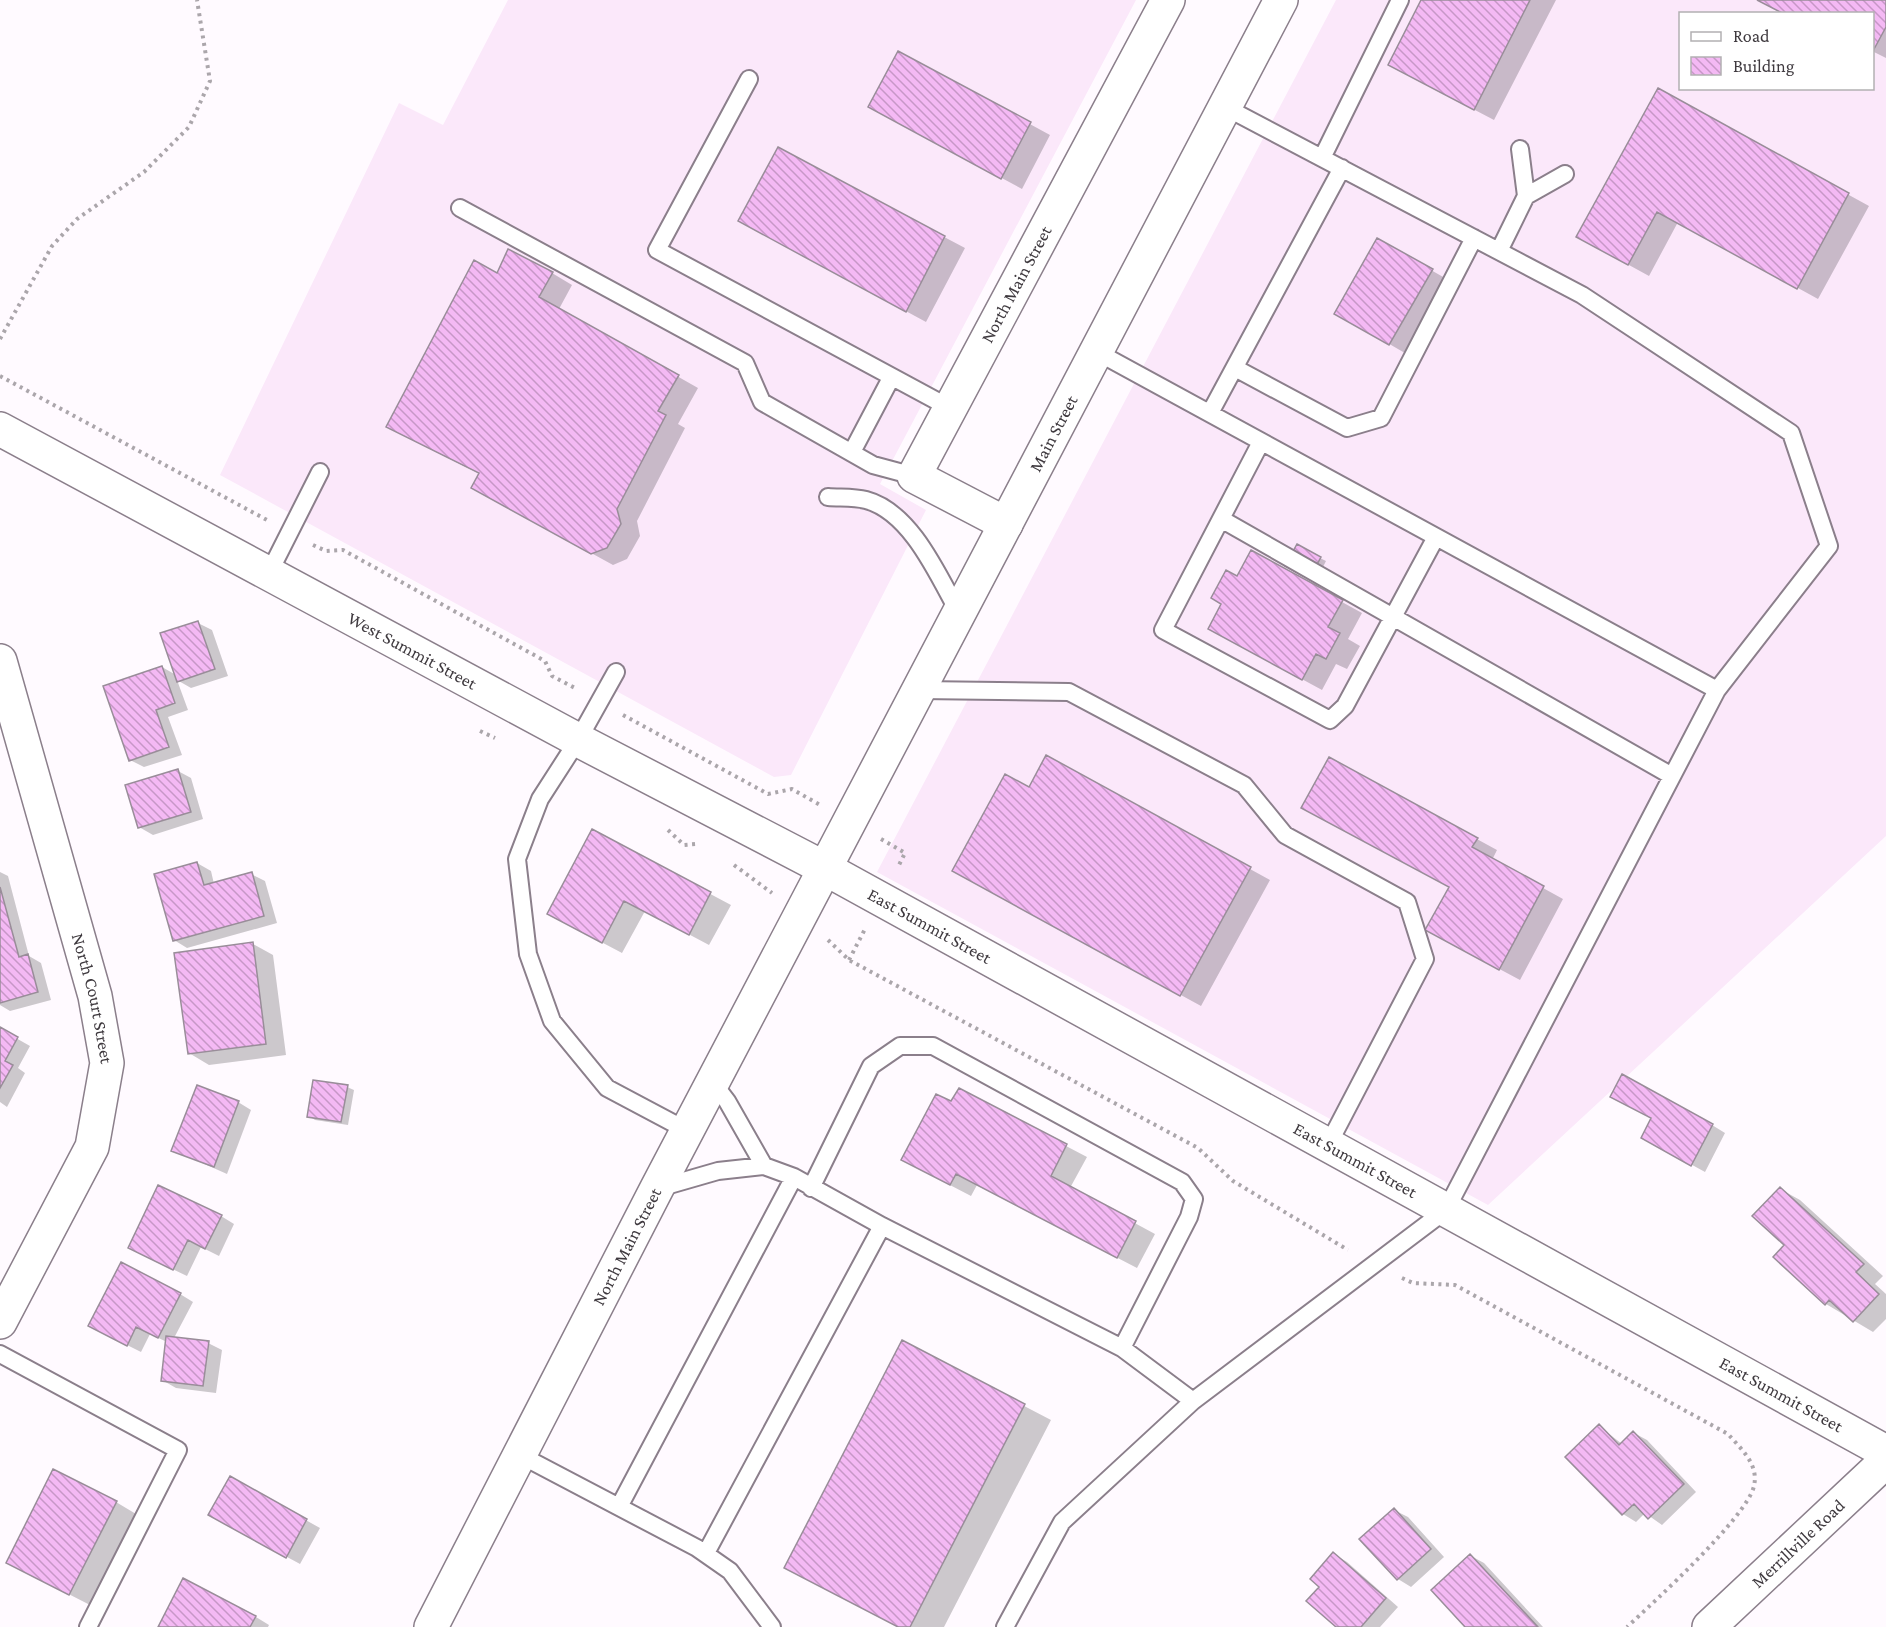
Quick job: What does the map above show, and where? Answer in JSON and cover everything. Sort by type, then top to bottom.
[{"type":"street","name":"North Main Street","points":[[914,476],[1168,0]]},
{"type":"street","name":"Main Street","points":[[826,869],[1281,0]]},
{"type":"street","name":"West Summit Street","points":[[0,429],[268,575],[826,869]]},
{"type":"street","points":[[914,476],[1006,524]]},
{"type":"street","name":"North Court Street","points":[[0,661],[95,996],[107,1064],[92,1147],[0,1322]]},
{"type":"street","name":"North Main Street","points":[[431,1627],[657,1188],[826,869]]},
{"type":"street","name":"East Summit Street","points":[[826,869],[1886,1452]]},
{"type":"street","name":"Merrillville Road","points":[[1709,1627],[1886,1461]]},
{"type":"lane","points":[[1322,158],[1400,0]]},
{"type":"lane","points":[[749,79],[657,250],[950,408]]},
{"type":"lane","points":[[1005,1627],[1062,1522],[1193,1401],[1446,1210],[1717,690],[1829,546],[1791,434],[1582,295],[1225,106]]},
{"type":"lane","points":[[1499,252],[1526,196],[1520,149]]},
{"type":"lane","points":[[1210,413],[1342,168]]},
{"type":"lane","points":[[1526,196],[1565,174]]},
{"type":"lane","points":[[460,208],[744,363],[762,402],[873,465],[914,476]]},
{"type":"lane","points":[[1234,368],[1347,428],[1381,418],[1474,238]]},
{"type":"lane","points":[[1097,352],[1717,690]]},
{"type":"lane","points":[[852,452],[891,378]]},
{"type":"lane","points":[[1261,442],[1163,630],[1330,720],[1345,706],[1436,537]]},
{"type":"lane","points":[[268,575],[320,472]]},
{"type":"lane","points":[[828,497],[866,500],[900,519],[921,546],[959,613]]},
{"type":"lane","points":[[1221,519],[1672,776]]},
{"type":"lane","points":[[616,672],[578,740],[540,799],[518,859],[528,954],[552,1021],[606,1088],[688,1131]]},
{"type":"lane","points":[[920,690],[1069,692],[1244,785],[1285,835],[1407,902],[1425,959],[1328,1145]]},
{"type":"lane","points":[[811,1188],[871,1066],[900,1046],[933,1046],[1182,1182],[1194,1199],[1190,1217],[1122,1348]]},
{"type":"lane","points":[[714,1084],[727,1101],[764,1166]]},
{"type":"lane","points":[[657,1188],[708,1174],[764,1166],[794,1177],[882,1226],[1122,1348],[1193,1401]]},
{"type":"lane","points":[[620,1505],[794,1177]]},
{"type":"lane","points":[[706,1554],[882,1226]]},
{"type":"lane","points":[[0,1354],[178,1450],[88,1627]]},
{"type":"lane","points":[[520,1455],[620,1505],[706,1554],[730,1571],[772,1627]]},
{"type":"path","points":[[0,339],[52,246],[77,219],[144,172],[189,127],[210,81],[197,0]]},
{"type":"path","points":[[0,376],[326,551],[343,550],[485,627],[545,661],[552,676],[768,794],[792,789],[905,853],[849,960]]},
{"type":"shaded area","points":[[508,0],[1136,0],[880,484],[926,510],[791,775],[774,777],[220,475],[399,103],[443,125]]},
{"type":"shaded area","points":[[1336,0],[1886,0],[1886,836],[1488,1205],[877,872]]},
{"type":"building","points":[[1421,0],[1530,0],[1474,110],[1388,65]]},
{"type":"building","points":[[1757,0],[1886,0],[1886,27],[1874,49],[1874,12],[1780,12]]},
{"type":"building","points":[[898,51],[1031,122],[1001,179],[868,107]]},
{"type":"building","points":[[1658,88],[1849,193],[1797,289],[1657,212],[1628,265],[1576,237]]},
{"type":"building","points":[[778,147],[945,236],[906,312],[738,221]]},
{"type":"building","points":[[1377,238],[1433,269],[1389,345],[1334,314]]},
{"type":"building","points":[[508,249],[553,272],[539,297],[679,375],[658,411],[666,415],[617,509],[621,524],[607,548],[591,554],[471,488],[479,473],[386,427],[474,260],[497,273]]},
{"type":"building","points":[[1297,544],[1321,557],[1309,579],[1285,566]]},
{"type":"building","points":[[1251,550],[1343,600],[1328,627],[1340,633],[1326,659],[1316,654],[1302,680],[1208,629],[1221,604],[1211,598],[1226,570],[1237,576]]},
{"type":"building","points":[[198,621],[215,669],[177,682],[160,633]]},
{"type":"building","points":[[162,666],[175,703],[156,710],[169,747],[129,761],[103,686]]},
{"type":"building","points":[[1046,755],[1251,867],[1180,996],[952,871],[1005,774],[1029,787]]},
{"type":"building","points":[[1329,757],[1478,838],[1472,847],[1544,886],[1499,970],[1425,930],[1449,887],[1301,808]]},
{"type":"building","points":[[178,769],[191,812],[138,828],[125,785]]},
{"type":"building","points":[[592,829],[711,892],[689,935],[624,901],[602,943],[547,914]]},
{"type":"building","points":[[197,862],[204,885],[252,872],[264,916],[173,941],[154,874]]},
{"type":"building","points":[[0,887],[19,957],[28,954],[38,992],[0,1003]]},
{"type":"building","points":[[253,942],[266,1044],[188,1054],[174,953]]},
{"type":"building","points":[[0,1027],[18,1037],[5,1061],[13,1065],[0,1088]]},
{"type":"building","points":[[1622,1074],[1713,1124],[1691,1166],[1641,1138],[1651,1118],[1610,1097]]},
{"type":"building","points":[[313,1080],[348,1085],[341,1122],[307,1117]]},
{"type":"building","points":[[197,1085],[239,1101],[214,1167],[171,1151]]},
{"type":"building","points":[[959,1088],[1067,1144],[1051,1176],[1136,1221],[1117,1258],[956,1174],[950,1185],[901,1160],[936,1094],[951,1101]]},
{"type":"building","points":[[158,1185],[222,1215],[205,1249],[188,1240],[173,1270],[128,1248]]},
{"type":"building","points":[[1780,1187],[1864,1264],[1856,1272],[1879,1294],[1853,1322],[1829,1300],[1825,1305],[1773,1257],[1784,1245],[1752,1216]]},
{"type":"building","points":[[121,1262],[181,1293],[158,1338],[136,1327],[127,1346],[88,1326]]},
{"type":"building","points":[[166,1336],[209,1341],[203,1386],[161,1381]]},
{"type":"building","points":[[902,1340],[1025,1404],[910,1627],[898,1627],[784,1568]]},
{"type":"building","points":[[1599,1424],[1619,1445],[1633,1431],[1684,1484],[1648,1519],[1634,1504],[1622,1515],[1565,1457]]},
{"type":"building","points":[[53,1469],[117,1501],[69,1595],[6,1563]]},
{"type":"building","points":[[230,1476],[307,1519],[286,1558],[208,1515]]},
{"type":"building","points":[[1394,1508],[1431,1549],[1397,1580],[1359,1539]]},
{"type":"building","points":[[1333,1552],[1386,1598],[1361,1627],[1336,1627],[1306,1601],[1319,1587],[1310,1579]]},
{"type":"building","points":[[1470,1554],[1538,1627],[1465,1627],[1431,1590]]},
{"type":"building","points":[[183,1578],[256,1616],[250,1627],[158,1627]]}]
